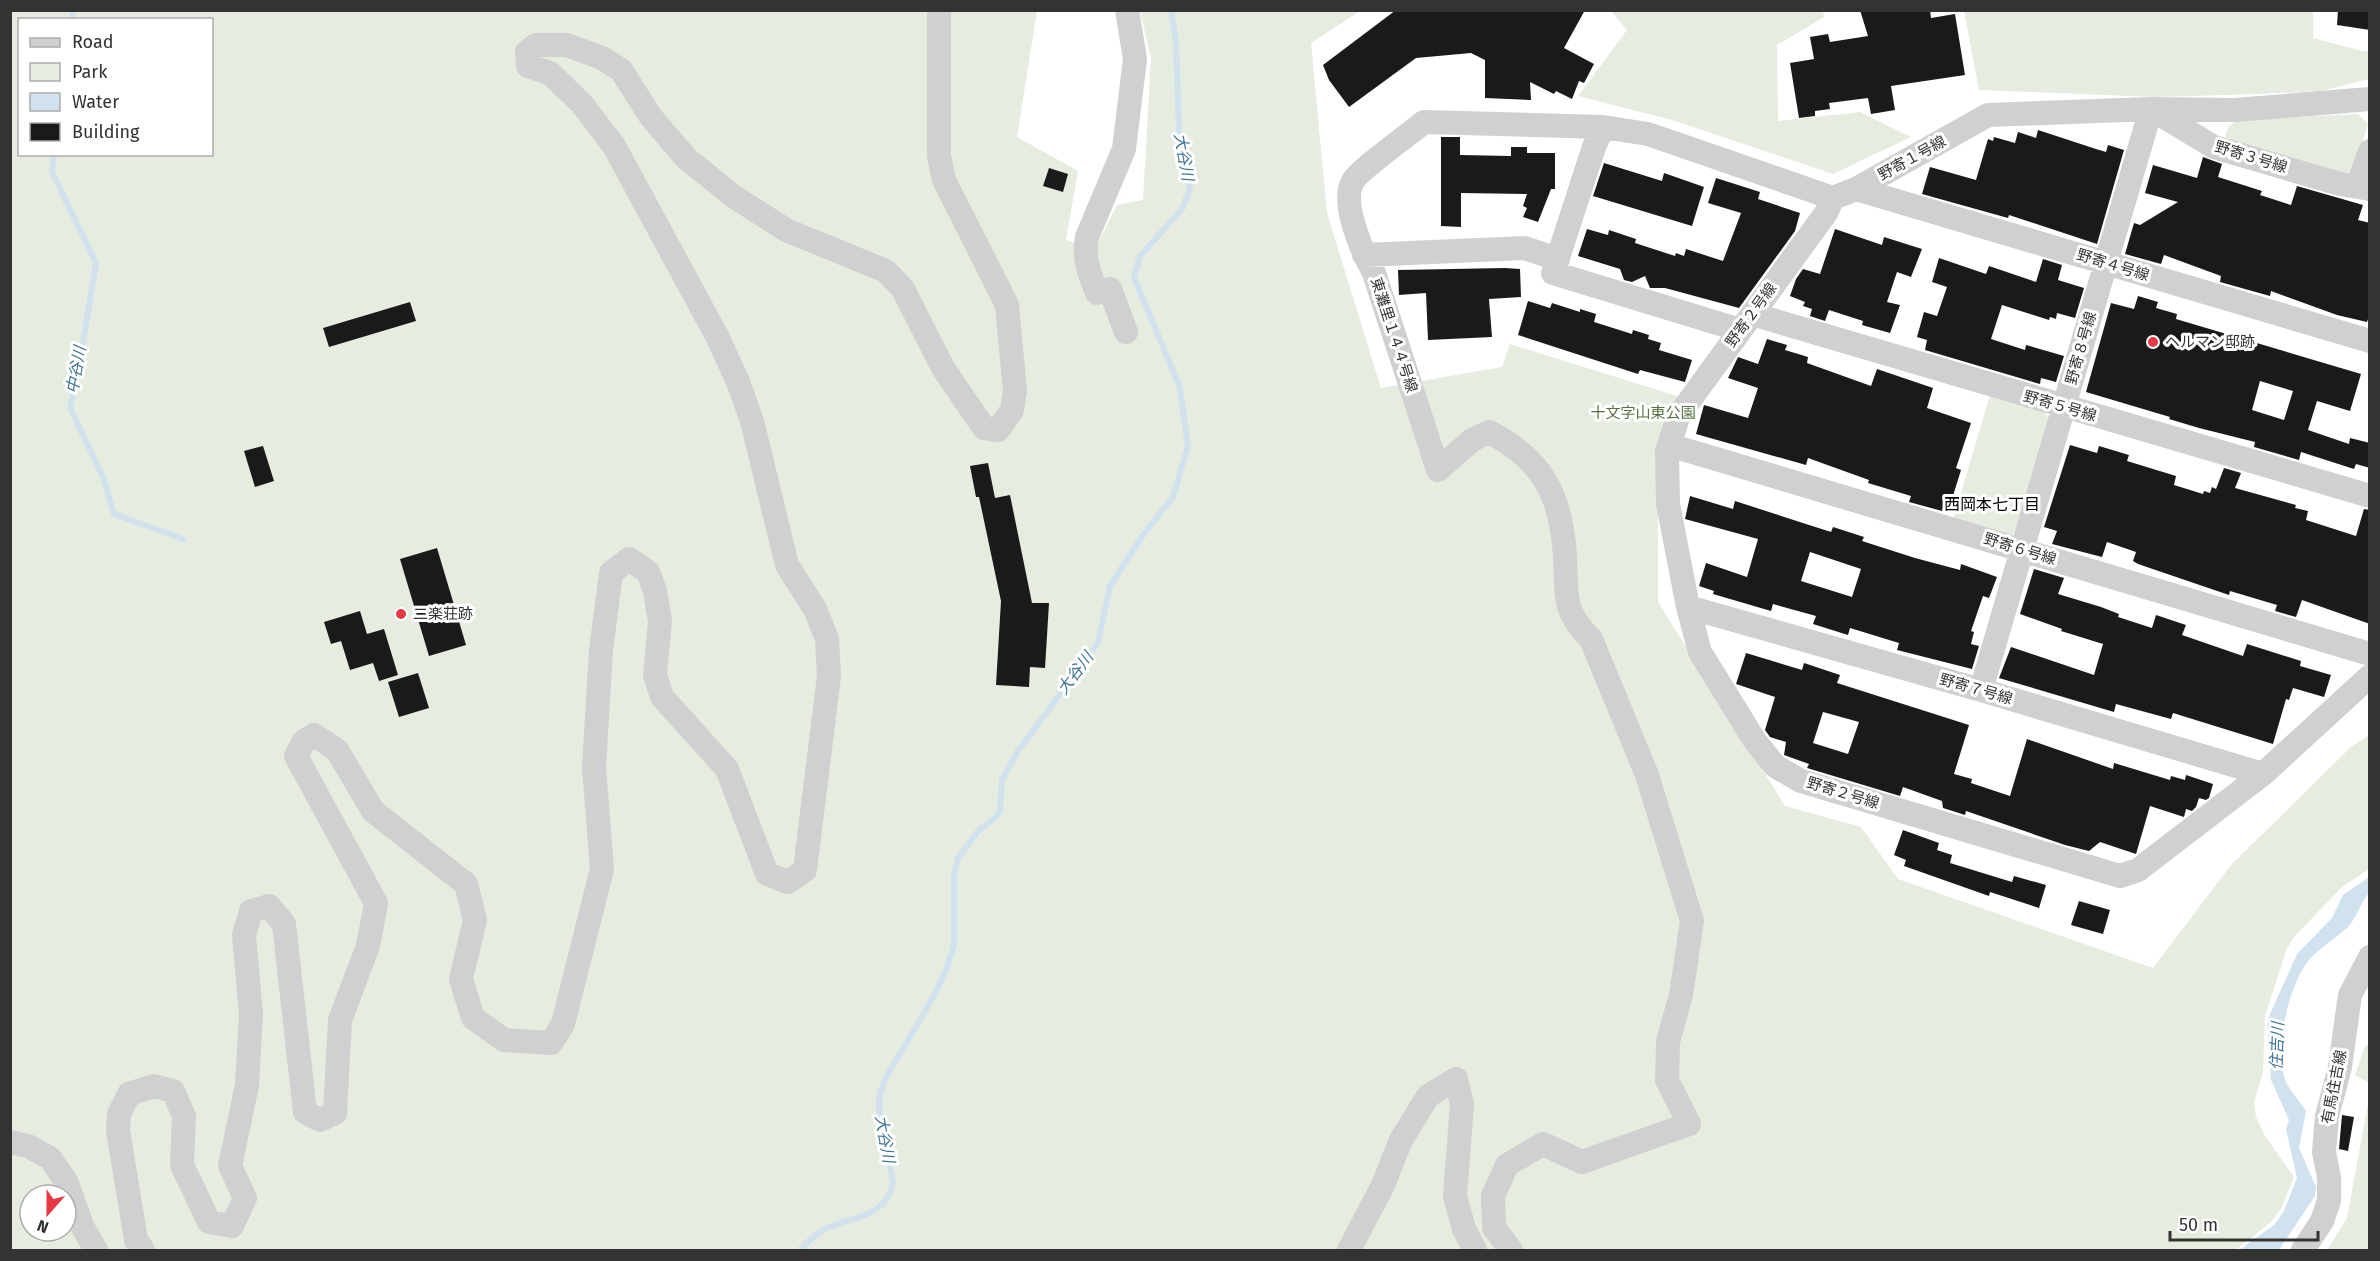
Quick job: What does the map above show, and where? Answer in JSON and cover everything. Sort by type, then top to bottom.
[{"type":"street","points":[[143,1251],[136,1240],[118,1130],[119,1114],[129,1094],[154,1086],[173,1091],[184,1116],[182,1165],[209,1222],[232,1226],[245,1198],[230,1166],[246,1085],[251,1015],[244,934],[251,911],[269,906],[284,924],[305,1112],[320,1120],[335,1113],[340,1020],[368,946],[376,903],[296,756],[304,741],[314,735],[337,750],[373,811],[465,884],[475,920],[461,979],[474,1018],[504,1040],[551,1043],[563,1024],[602,869],[594,767],[601,650],[611,573],[629,559],[648,572],[655,591],[660,621],[655,675],[662,697],[728,770],[767,874],[788,882],[805,870],[829,676],[827,639],[815,609],[787,565],[752,421],[738,382],[718,338],[614,146],[582,104],[550,73],[528,66],[527,52],[536,45],[567,45],[602,58],[621,70],[651,117],[686,158],[733,196],[786,230],[886,271],[903,289],[943,368],[984,428],[998,430],[1012,410],[1015,391],[1006,305],[944,180],[939,156],[939,10]]},
{"type":"street","points":[[1126,332],[1110,289],[1097,292],[1085,262],[1085,252],[1087,237],[1124,149],[1135,59],[1127,10]]},
{"type":"street","name":"野寄１号線","points":[[1833,198],[1856,189],[1988,115],[2151,109],[2235,110],[2370,99]]},
{"type":"street","name":"野寄３号線","points":[[2151,109],[2214,147],[2340,184],[2364,187],[2370,151]]},
{"type":"street","name":"野寄８号線","points":[[1981,690],[2151,109]]},
{"type":"street","name":"東灘里１４４号線","points":[[1511,1251],[1494,1228],[1493,1196],[1507,1166],[1543,1144],[1582,1162],[1689,1124],[1667,1080],[1668,1041],[1681,995],[1692,921],[1642,764],[1591,639],[1575,623],[1567,604],[1562,534],[1556,503],[1540,470],[1514,445],[1489,432],[1472,440],[1438,470],[1374,273],[1364,255],[1347,201],[1353,181],[1424,122],[1604,127]]},
{"type":"street","points":[[1364,255],[1524,248],[1558,259],[1594,147],[1604,127],[1648,134],[1833,198]]},
{"type":"street","name":"野寄４号線","points":[[1856,189],[2370,341]]},
{"type":"street","name":"野寄２号線","points":[[1833,198],[1826,213],[1679,415],[1670,445],[1668,504],[1688,607],[1700,652],[1755,741],[1775,766],[1801,781],[2120,876],[2138,870],[2263,774],[2370,676]]},
{"type":"street","name":"野寄５号線","points":[[1558,259],[1553,273],[2064,407],[2370,496]]},
{"type":"street","name":"野寄６号線","points":[[1670,445],[2370,654]]},
{"type":"street","name":"野寄７号線","points":[[1688,607],[1981,690],[2263,774]]},
{"type":"street","name":"有馬住吉線","points":[[2302,1251],[2322,1221],[2329,1201],[2329,1177],[2324,1152],[2327,1116],[2340,1066],[2350,995],[2370,957]]},
{"type":"street","points":[[1349,1251],[1383,1185],[1401,1140],[1428,1096],[1456,1079],[1462,1104],[1455,1196],[1464,1229],[1475,1251]]},
{"type":"street","points":[[10,1142],[28,1146],[50,1158],[67,1183],[82,1227],[96,1251]]},
{"type":"green space","name":"十文字山東公園","points":[[10,11],[1037,11],[1017,137],[1078,171],[1066,240],[1095,249],[1117,205],[1143,200],[1151,58],[1140,11],[1360,11],[1311,43],[1327,213],[1381,388],[1502,367],[1510,344],[1680,397],[1658,449],[1658,602],[1785,806],[1861,827],[1898,879],[2153,968],[2231,865],[2351,747],[2369,735],[2369,869],[2341,888],[2295,936],[2287,948],[2265,1016],[2263,1072],[2254,1102],[2256,1117],[2265,1136],[2294,1177],[2281,1209],[2271,1222],[2236,1250],[11,1250]]},
{"type":"green space","points":[[1611,11],[1823,11],[1824,17],[1777,45],[1778,121],[1860,112],[1911,137],[1833,174],[1672,120],[1578,96],[1627,30]]},
{"type":"green space","points":[[1964,11],[2313,11],[2313,38],[2369,51],[2369,79],[2321,91],[2154,97],[1979,90]]},
{"type":"green space","points":[[2358,114],[2368,124],[2354,170],[2342,179],[2225,138],[2228,127],[2237,120]]},
{"type":"green space","points":[[1990,395],[2044,412],[2049,419],[2017,532],[2007,537],[1953,520]]},
{"type":"green space","points":[[2369,1042],[2369,1083],[2355,1075],[2364,1049]]},
{"type":"green space","points":[[2369,1098],[2369,1250],[2327,1250],[2347,1218]]},
{"type":"water","name":"住吉川","points":[[2369,877],[2369,893],[2350,924],[2312,956],[2301,972],[2290,1000],[2283,1033],[2281,1049],[2284,1076],[2291,1091],[2306,1111],[2299,1148],[2316,1187],[2315,1196],[2279,1250],[2239,1250],[2274,1225],[2284,1211],[2297,1178],[2286,1129],[2289,1120],[2271,1080],[2267,1021],[2297,954],[2332,918],[2343,895]]},
{"type":"building","points":[[1396,10],[1585,10],[1564,48],[1594,64],[1584,83],[1579,81],[1572,99],[1556,91],[1554,94],[1530,82],[1531,100],[1485,98],[1485,60],[1471,53],[1416,58],[1349,107],[1329,80],[1323,65]]},
{"type":"building","points":[[1860,10],[1930,10],[1931,18],[1955,14],[1965,75],[1891,86],[1895,110],[1871,114],[1868,98],[1829,103],[1830,109],[1815,111],[1815,116],[1799,118],[1790,63],[1814,59],[1810,37],[1828,34],[1830,42],[1868,36]]},
{"type":"building","points":[[2338,10],[2370,10],[2370,30],[2337,25]]},
{"type":"building","points":[[2038,130],[2106,152],[2108,145],[2124,150],[2097,244],[2009,215],[2008,218],[1922,194],[1930,167],[1976,180],[1988,139],[1993,141],[1994,137],[2015,143],[2018,132],[2036,138]]},
{"type":"building","points":[[1441,137],[1460,137],[1460,155],[1511,156],[1511,147],[1527,147],[1527,153],[1555,153],[1555,189],[1551,189],[1538,222],[1523,217],[1527,208],[1523,206],[1527,194],[1461,193],[1461,227],[1441,226]]},
{"type":"building","points":[[2203,157],[2222,164],[2218,177],[2262,191],[2260,195],[2291,205],[2297,186],[2363,205],[2358,220],[2370,223],[2370,313],[2367,322],[2337,315],[2271,291],[2270,296],[2220,282],[2221,276],[2164,255],[2161,264],[2125,254],[2134,223],[2140,225],[2178,202],[2145,193],[2153,165],[2197,178]]},
{"type":"building","points":[[1604,163],[1662,181],[1664,173],[1704,187],[1692,226],[1593,196]]},
{"type":"building","points":[[1049,168],[1068,174],[1063,192],[1043,186]]},
{"type":"building","points":[[1716,178],[1760,192],[1758,199],[1800,213],[1795,231],[1739,308],[1665,288],[1650,288],[1645,276],[1632,282],[1624,280],[1620,269],[1578,256],[1587,229],[1608,235],[1609,230],[1636,239],[1635,243],[1675,256],[1676,253],[1684,256],[1686,249],[1723,261],[1741,213],[1708,203]]},
{"type":"building","points":[[1835,229],[1882,245],[1884,237],[1922,249],[1911,277],[1897,272],[1887,302],[1900,305],[1890,333],[1862,325],[1863,321],[1829,310],[1825,321],[1810,316],[1812,309],[1803,306],[1805,302],[1790,296],[1796,279],[1803,269],[1820,274]]},
{"type":"building","points":[[1939,258],[1986,274],[1989,266],[2036,282],[2043,259],[2062,265],[2058,280],[2084,288],[2075,318],[2057,313],[2056,319],[2050,317],[2049,320],[2002,305],[1991,339],[2025,350],[2026,345],[2064,356],[2056,382],[2041,378],[2040,384],[1925,350],[1927,340],[1917,337],[1924,312],[1937,316],[1947,287],[1932,282]]},
{"type":"building","points":[[1520,269],[1521,297],[1489,299],[1492,337],[1428,340],[1426,293],[1399,295],[1398,270]]},
{"type":"building","points":[[2138,296],[2158,302],[2156,308],[2177,314],[2176,319],[2361,374],[2350,411],[2317,401],[2308,430],[2349,444],[2350,438],[2370,443],[2370,468],[2356,464],[2354,469],[2301,452],[2299,460],[2254,447],[2255,442],[2199,428],[2086,392],[2111,303],[2134,309]],"holes":[[[2260,381],[2293,391],[2284,420],[2252,410]]]},
{"type":"building","points":[[1528,301],[1550,308],[1552,303],[1580,312],[1580,309],[1596,314],[1594,322],[1632,334],[1633,330],[1649,335],[1648,339],[1661,343],[1659,350],[1692,360],[1685,382],[1640,370],[1638,374],[1518,335]]},
{"type":"building","points":[[410,302],[416,321],[329,347],[323,328]]},
{"type":"building","points":[[1767,339],[1787,345],[1785,350],[1808,357],[1807,363],[1871,386],[1877,369],[1933,388],[1927,408],[1971,423],[1956,468],[1961,470],[1952,499],[1946,497],[1942,511],[1909,502],[1911,496],[1868,483],[1869,480],[1808,458],[1806,465],[1696,434],[1704,405],[1748,418],[1758,388],[1728,378],[1738,357],[1758,364]]},
{"type":"building","points":[[2070,445],[2097,453],[2099,446],[2129,455],[2127,461],[2176,476],[2174,485],[2203,494],[2204,491],[2210,493],[2212,487],[2216,489],[2224,468],[2241,473],[2235,488],[2296,505],[2295,508],[2308,511],[2306,520],[2356,536],[2364,509],[2370,510],[2370,624],[2302,600],[2296,617],[2275,611],[2277,605],[2230,591],[2229,595],[2138,564],[2133,561],[2136,552],[2107,542],[2102,557],[2052,544],[2057,531],[2044,527]]},
{"type":"building","points":[[263,446],[274,481],[255,487],[244,451]]},
{"type":"building","points":[[988,463],[995,498],[1010,495],[1032,603],[1049,603],[1045,668],[1030,667],[1029,687],[996,685],[1001,601],[979,497],[976,497],[970,466]]},
{"type":"building","points":[[1690,496],[1733,509],[1735,501],[1831,532],[1833,527],[1864,537],[1862,541],[1915,558],[1960,570],[1961,564],[1997,577],[1989,598],[1983,596],[1971,631],[1974,632],[1971,644],[1979,646],[1972,669],[1897,650],[1899,643],[1850,628],[1848,635],[1813,624],[1816,616],[1773,604],[1771,611],[1713,594],[1714,591],[1699,586],[1706,563],[1747,577],[1758,539],[1685,519]],"holes":[[[1810,552],[1861,569],[1852,597],[1801,581]]]},
{"type":"building","points":[[437,548],[466,645],[429,656],[400,559]]},
{"type":"building","points":[[2034,569],[2064,578],[2058,594],[2101,607],[2119,614],[2118,617],[2152,628],[2156,615],[2186,625],[2182,635],[2243,656],[2247,644],[2301,661],[2300,666],[2331,675],[2324,697],[2293,688],[2289,700],[2286,699],[2273,744],[2173,713],[2171,719],[2116,704],[2114,712],[1999,678],[2011,647],[2094,675],[2103,644],[2061,631],[2062,629],[2020,614]]},
{"type":"building","points":[[360,611],[367,634],[384,629],[398,675],[379,681],[373,663],[350,670],[341,641],[331,644],[324,622]]},
{"type":"building","points":[[1746,653],[1802,670],[1804,663],[1840,675],[1837,683],[1969,725],[1954,774],[1972,779],[1971,783],[2010,796],[2027,739],[2113,769],[2114,763],[2170,780],[2171,776],[2185,780],[2186,775],[2213,784],[2209,798],[2206,800],[2199,798],[2192,811],[2186,809],[2184,817],[2150,806],[2136,854],[2100,842],[2089,851],[1966,811],[1965,815],[1943,808],[1942,801],[1903,787],[1900,796],[1807,768],[1809,764],[1784,755],[1786,742],[1770,737],[1765,730],[1775,697],[1736,684]],"holes":[[[1823,712],[1859,722],[1848,754],[1813,743]]]},
{"type":"building","points":[[418,673],[429,708],[399,717],[388,682]]},
{"type":"building","points":[[1903,830],[1939,843],[1937,850],[1952,855],[1950,863],[2012,882],[2014,876],[2046,885],[2039,908],[1990,892],[1989,896],[1904,866],[1906,860],[1894,855]]},
{"type":"building","points":[[2079,901],[2110,910],[2103,934],[2071,925]]},
{"type":"building","points":[[2342,1115],[2354,1117],[2348,1151],[2339,1149]]},
{"type":"waterway","name":"中谷川","points":[[72,18],[73,10]]},
{"type":"waterway","name":"大谷川","points":[[800,1250],[825,1229],[869,1214],[877,1209],[890,1194],[893,1182],[881,1124],[879,1097],[887,1075],[933,997],[950,958],[954,944],[954,875],[958,858],[979,830],[995,818],[1000,811],[1002,780],[1018,751],[1098,643],[1110,586],[1143,535],[1173,497],[1188,446],[1180,388],[1134,277],[1140,256],[1182,209],[1190,189],[1179,130],[1176,42],[1171,10]]},
{"type":"waterway","name":"中谷川","points":[[54,156],[52,172],[96,263],[70,408],[103,477],[114,514],[183,539]]},
{"type":"place","name":"ヘルマン邸跡","points":[[2153,342]]},
{"type":"place","name":"二楽荘跡","points":[[401,614]]},
{"type":"district","name":"西岡本七丁目","points":[[1992,504]]}]
